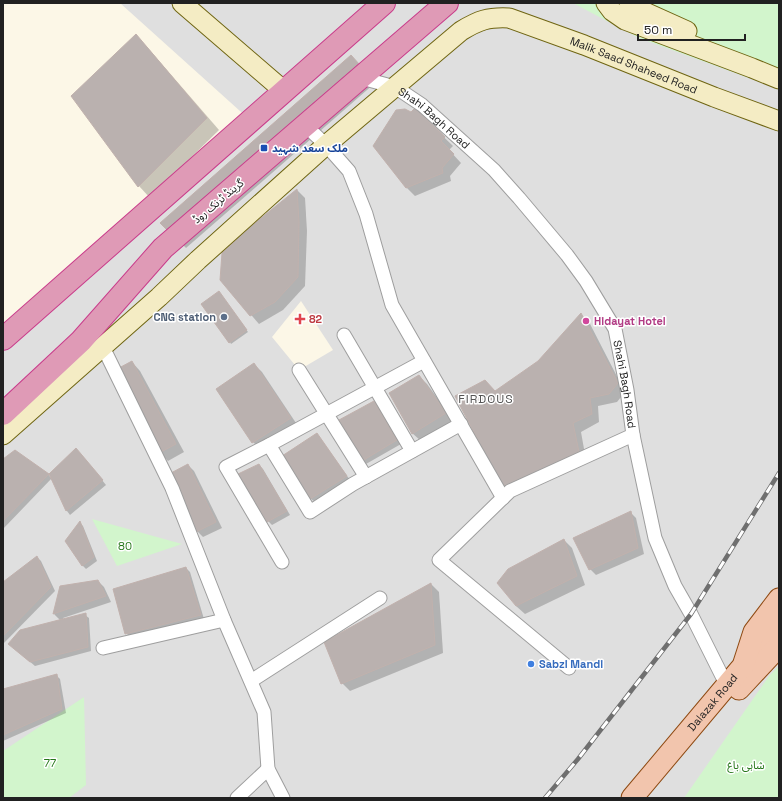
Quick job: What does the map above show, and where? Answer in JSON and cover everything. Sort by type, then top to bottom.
[{"type":"highway","points":[[3,339],[384,3]]},
{"type":"highway","name":"گرینڈ ٹرنک روڈ","points":[[3,414],[81,341],[163,248],[446,5]]},
{"type":"main road","name":"Dalazak Road","points":[[632,798],[743,666],[754,632],[779,599]]},
{"type":"main road","points":[[743,666],[779,625]]},
{"type":"main road","name":"Dalazak Road","points":[[644,798],[661,775],[779,646]]},
{"type":"street","points":[[182,3],[284,91]]},
{"type":"street","points":[[606,3],[612,11],[627,12],[779,79]]},
{"type":"street","points":[[627,12],[636,8],[661,20],[743,51],[779,70]]},
{"type":"street","name":"Malik Saad Shaheed Road","points":[[395,87],[461,31],[488,18],[509,18],[584,45],[779,121]]},
{"type":"street","name":"Shahi Bagh Road","points":[[365,79],[395,87],[422,105],[494,170],[558,244],[586,281],[615,329],[633,435],[655,538],[675,586],[691,614],[726,686]]},
{"type":"street","points":[[3,435],[159,297],[326,145],[395,87]]},
{"type":"street","points":[[308,128],[326,145],[349,171],[366,214],[392,305],[503,498]]},
{"type":"street","points":[[344,335],[412,451]]},
{"type":"street","points":[[103,347],[172,488],[224,620],[264,712],[268,769],[283,798]]},
{"type":"street","points":[[282,562],[226,467],[424,361]]},
{"type":"street","points":[[299,370],[366,477]]},
{"type":"street","points":[[269,445],[310,512],[366,477],[461,424]]},
{"type":"street","points":[[569,668],[439,560],[510,491],[633,435]]},
{"type":"street","points":[[251,681],[380,598]]},
{"type":"street","points":[[102,648],[224,620]]},
{"type":"street","points":[[237,798],[268,769]]},
{"type":"shaded area","points":[[3,3],[779,3],[779,798],[3,798]]},
{"type":"shaded area","points":[[3,3],[120,3],[250,120],[3,339]]},
{"type":"shaded area","name":"82","points":[[301,301],[333,350],[299,370],[272,337]]},
{"type":"green space","points":[[573,3],[779,3],[779,89],[639,38]]},
{"type":"green space","name":"80","points":[[92,519],[182,544],[117,566]]},
{"type":"green space","name":"شاہی باغ","points":[[779,666],[779,798],[684,798],[769,676]]},
{"type":"green space","name":"77","points":[[84,697],[86,785],[69,798],[3,798],[3,751]]},
{"type":"building","points":[[136,34],[207,118],[138,187],[71,96]]},
{"type":"building","name":"ملک سعد شہید","points":[[351,55],[368,74],[177,240],[160,223]]},
{"type":"building","points":[[415,108],[445,137],[441,141],[454,154],[442,168],[443,173],[406,188],[373,146],[396,110],[405,109],[411,112]]},
{"type":"building","points":[[297,189],[299,222],[298,277],[275,302],[250,316],[220,280],[222,253],[250,227]]},
{"type":"building","name":"CNG station","points":[[219,291],[247,330],[229,343],[201,304]]},
{"type":"building","points":[[581,313],[618,383],[609,394],[590,398],[592,414],[573,423],[579,452],[503,488],[455,396],[485,380],[495,391],[538,361]]},
{"type":"building","points":[[132,361],[176,444],[159,453],[119,368]]},
{"type":"building","points":[[254,363],[291,418],[252,443],[216,389]]},
{"type":"building","points":[[419,375],[446,413],[412,434],[389,393]]},
{"type":"building","points":[[374,401],[397,440],[362,461],[339,420]]},
{"type":"building","points":[[317,433],[347,476],[310,499],[282,456]]},
{"type":"building","points":[[76,448],[103,480],[66,511],[49,474]]},
{"type":"building","points":[[15,450],[49,474],[3,521],[3,459]]},
{"type":"building","points":[[188,464],[216,522],[196,532],[171,473]]},
{"type":"building","points":[[259,464],[287,511],[267,522],[238,474]]},
{"type":"building","points":[[631,511],[638,548],[589,570],[573,538]]},
{"type":"building","points":[[80,521],[94,557],[82,566],[65,541]]},
{"type":"building","points":[[564,539],[577,576],[516,606],[497,583],[508,569]]},
{"type":"building","points":[[37,556],[51,587],[3,636],[3,582]]},
{"type":"building","points":[[186,567],[201,615],[125,634],[113,589]]},
{"type":"building","points":[[98,580],[106,596],[53,614],[60,586]]},
{"type":"building","points":[[431,583],[435,645],[341,684],[324,642]]},
{"type":"building","points":[[86,613],[88,647],[30,662],[8,644],[20,630]]},
{"type":"building","points":[[57,674],[62,709],[3,735],[3,689]]},
{"type":"railway","points":[[545,798],[578,759],[691,614],[779,473]]},
{"type":"place","name":"ملک سعد شہید","points":[[264,148]]},
{"type":"place","name":"CNG station","points":[[224,317]]},
{"type":"place","name":"82","points":[[300,319]]},
{"type":"place","name":"Hidayat Hotel","points":[[586,321]]},
{"type":"place","name":"Sabzi Mandi","points":[[531,664]]},
{"type":"district","name":"FIRDOUS","points":[[486,399]]}]
